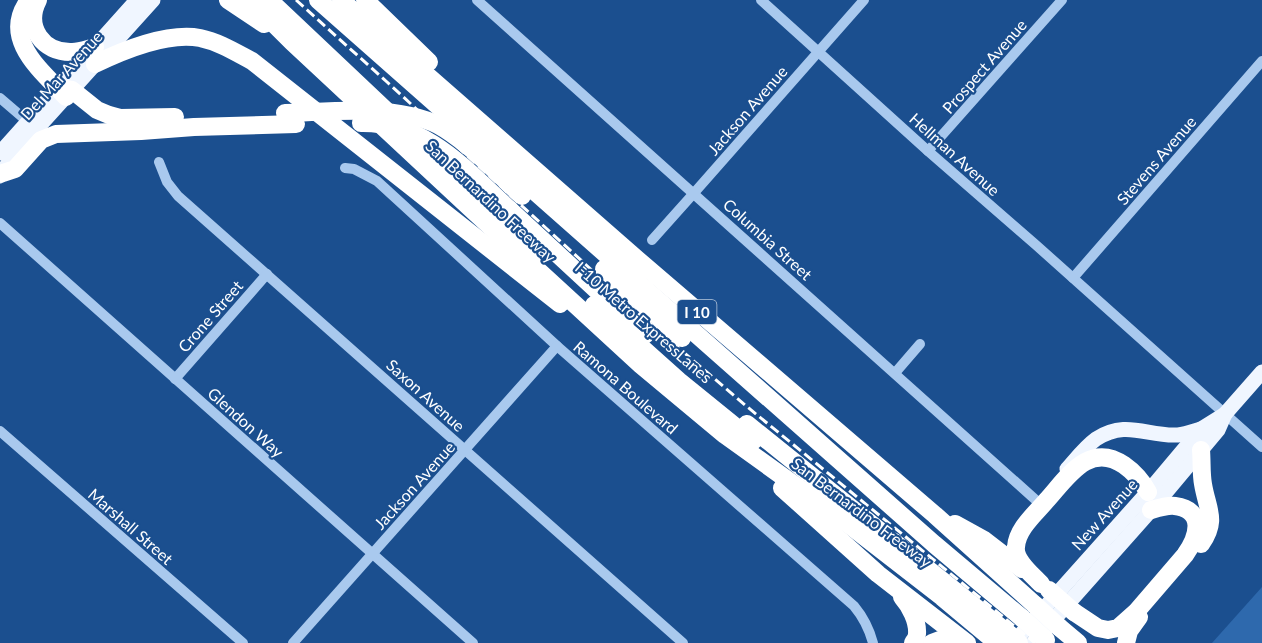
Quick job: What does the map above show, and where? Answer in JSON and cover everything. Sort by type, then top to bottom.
[{"type":"highway","points":[[28,0],[21,12],[19,32],[22,43],[36,66],[92,119],[110,128],[124,131]]},
{"type":"highway","points":[[38,0],[33,15],[33,24],[42,40],[56,50],[81,51],[95,55],[178,37],[198,38],[221,44],[252,61],[525,278],[641,365]]},
{"type":"highway","points":[[228,0],[292,42]]},
{"type":"highway","name":"San Bernardino Freeway","points":[[250,0],[292,42],[641,365],[725,435],[835,514],[942,597],[1009,641]]},
{"type":"highway","name":"I-10 Metro ExpressLanes","points":[[269,0],[542,258],[679,381],[753,441],[874,533],[894,542],[1009,641]]},
{"type":"highway","name":"I-10 Metro ExpressLanes","points":[[318,0],[934,544],[1022,618],[1043,642]]},
{"type":"highway","name":"I 10","points":[[341,0],[1078,643]]},
{"type":"highway","points":[[366,0],[446,79],[462,106]]},
{"type":"highway","points":[[65,91],[97,110],[120,118],[290,119],[394,126],[416,133],[438,146],[701,386],[894,542]]},
{"type":"highway","points":[[2,175],[15,169],[41,140],[56,134],[382,112],[424,119],[463,142],[700,354],[934,544]]},
{"type":"highway","points":[[725,435],[808,512],[891,584],[967,643]]},
{"type":"highway","points":[[1126,643],[1129,631],[1136,620],[1208,534],[1211,516],[1203,483],[1201,450]]},
{"type":"highway","points":[[1045,587],[1018,559],[1015,548],[1025,527],[1075,469],[1086,461],[1098,457],[1109,457],[1136,474],[1143,482],[1149,501],[1174,505],[1188,510],[1194,516],[1197,531],[1192,545],[1136,612],[1118,628],[1108,630],[1098,628],[1074,612]]},
{"type":"highway","points":[[984,540],[1009,534],[1038,502]]},
{"type":"highway","points":[[934,515],[984,540],[1045,587],[1108,643]]},
{"type":"highway","points":[[891,584],[908,604],[915,621],[917,634],[913,643]]},
{"type":"highway","points":[[932,643],[940,640],[958,643]]},
{"type":"main road","name":"Del Mar Avenue","points":[[2,175],[7,163],[137,0]]},
{"type":"main road","name":"Del Mar Avenue","points":[[95,55],[153,0]]},
{"type":"main road","name":"Del Mar Avenue","points":[[0,153],[28,122],[65,91]]},
{"type":"main road","name":"New Avenue","points":[[1043,642],[1201,429],[1225,414],[1262,372]]},
{"type":"main road","name":"New Avenue","points":[[1009,641],[1201,450],[1219,429],[1225,414]]},
{"type":"main road","points":[[1038,502],[1090,444],[1107,434],[1128,428],[1179,435],[1201,429]]},
{"type":"street","name":"Columbia Street","points":[[477,0],[1038,502]]},
{"type":"street","name":"Hellman Avenue","points":[[761,0],[1262,447]]},
{"type":"street","name":"Jackson Avenue","points":[[651,240],[864,0]]},
{"type":"street","name":"Prospect Avenue","points":[[928,151],[1062,0]]},
{"type":"street","name":"Stevens Avenue","points":[[1073,278],[1262,62]]},
{"type":"street","points":[[0,98],[28,122]]},
{"type":"street","name":"Saxon Avenue","points":[[159,162],[166,182],[178,196],[683,643]]},
{"type":"street","name":"Ramona Boulevard","points":[[345,168],[354,169],[377,181],[557,346],[854,606],[863,618],[873,643]]},
{"type":"street","name":"Glendon Way","points":[[0,223],[473,643]]},
{"type":"street","name":"Crone Street","points":[[175,379],[267,274]]},
{"type":"street","points":[[895,373],[920,344]]},
{"type":"street","name":"Jackson Avenue","points":[[293,643],[557,346]]},
{"type":"street","name":"Marshall Street","points":[[0,431],[243,643]]},
{"type":"shaded area","points":[[1262,587],[1262,643],[1212,643]]},
{"type":"railway","points":[[296,0],[645,319],[745,405],[1035,643]]}]
